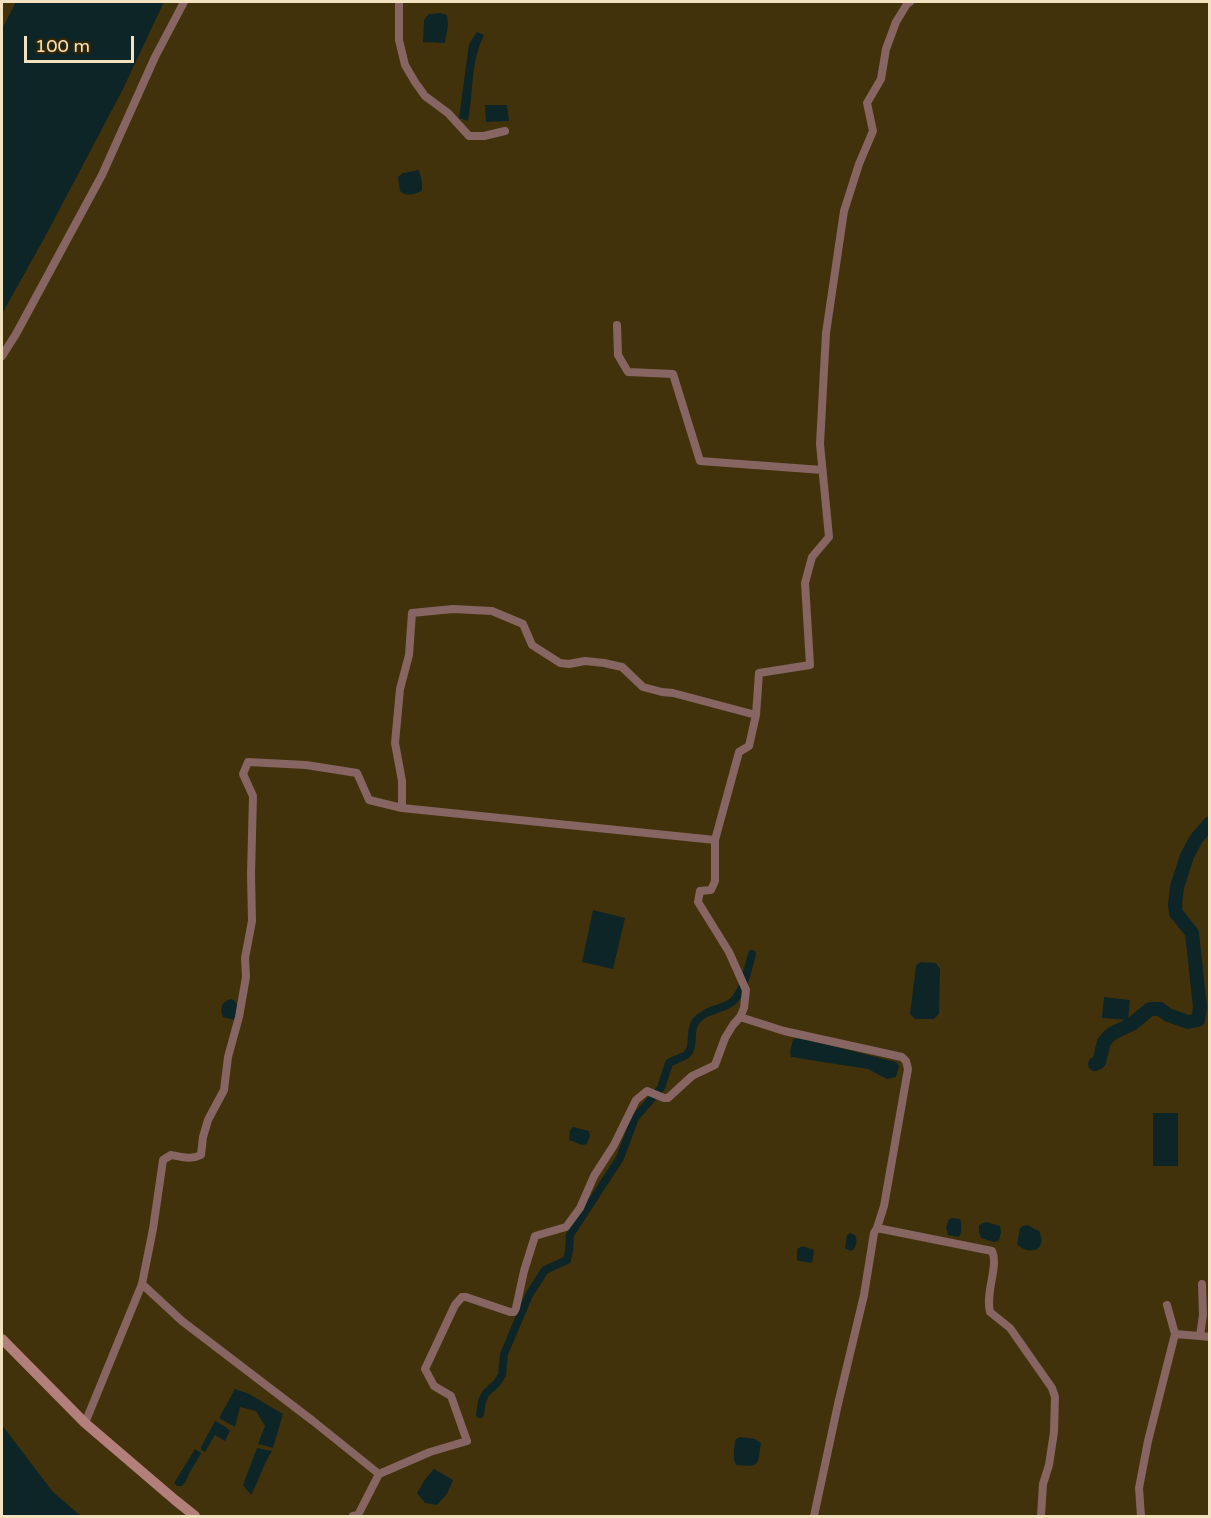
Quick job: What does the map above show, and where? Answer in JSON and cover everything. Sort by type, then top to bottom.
[{"type":"street","points":[[2,356],[102,175],[155,57],[184,2]]},
{"type":"street","points":[[399,2],[399,40],[405,65],[425,96],[448,113],[469,136],[484,136],[505,130]]},
{"type":"street","points":[[353,1516],[358,1515],[379,1474],[430,1452],[467,1441],[451,1396],[434,1386],[425,1369],[455,1305],[462,1297],[466,1297],[514,1312],[535,1236],[566,1227],[580,1208],[594,1176],[614,1145],[636,1100],[645,1092],[650,1091],[664,1098],[671,1096],[692,1076],[715,1065],[733,1025],[741,1017],[746,990],[729,952],[698,902],[700,891],[711,890],[715,881],[715,840],[739,752],[749,746],[756,716],[759,672],[810,665],[805,583],[812,557],[829,537],[820,444],[826,333],[844,211],[859,164],[873,131],[867,103],[881,79],[886,49],[896,22],[906,4],[910,2]]},
{"type":"street","points":[[617,325],[618,355],[628,372],[673,374],[700,461],[822,470]]},
{"type":"street","points":[[402,808],[402,780],[395,743],[400,689],[409,655],[412,613],[453,609],[492,611],[523,624],[532,645],[560,663],[585,661],[604,663],[622,668],[643,687],[756,716]]},
{"type":"street","points":[[85,1423],[142,1284],[163,1160],[171,1155],[194,1158],[201,1155],[208,1120],[224,1090],[228,1057],[239,1017],[246,977],[245,958],[252,921],[254,796],[243,774],[248,762],[306,765],[357,772],[369,800],[402,808],[715,840]]},
{"type":"street","points":[[741,1017],[784,1031],[902,1056],[908,1069],[884,1206],[874,1233],[864,1295],[814,1516]]},
{"type":"street","points":[[877,1228],[992,1251],[994,1260],[988,1298],[990,1312],[1010,1328],[1052,1388],[1055,1397],[1054,1432],[1049,1465],[1043,1484],[1041,1516]]},
{"type":"street","points":[[142,1284],[182,1321],[379,1474]]},
{"type":"street","points":[[1200,1336],[1203,1315],[1202,1284]]},
{"type":"street","points":[[1141,1516],[1139,1488],[1175,1334],[1167,1305]]},
{"type":"street","points":[[1175,1334],[1209,1337]]},
{"type":"street","points":[[2,1339],[85,1423],[195,1516]]},
{"type":"water","points":[[16,2],[164,2],[122,91],[2,314],[2,29]]},
{"type":"water","points":[[429,14],[447,15],[445,43],[423,42],[424,20]]},
{"type":"water","points":[[477,32],[484,35],[476,56],[468,121],[459,118],[469,44]]},
{"type":"water","points":[[485,105],[507,105],[509,121],[486,122]]},
{"type":"water","points":[[419,170],[422,191],[408,194],[400,191],[398,177],[403,173]]},
{"type":"water","points":[[593,910],[625,918],[613,969],[582,962]]},
{"type":"water","points":[[920,962],[936,963],[940,969],[939,1014],[934,1019],[915,1019],[910,1014],[916,966]]},
{"type":"water","points":[[1104,997],[1130,1000],[1128,1020],[1102,1018]]},
{"type":"water","points":[[231,999],[238,1007],[235,1020],[223,1017],[222,1014],[223,1003]]},
{"type":"water","points":[[801,1038],[896,1062],[899,1066],[896,1077],[887,1079],[868,1069],[791,1057],[793,1039]]},
{"type":"water","points":[[1153,1113],[1178,1113],[1178,1166],[1153,1166]]},
{"type":"water","points":[[573,1127],[589,1131],[587,1144],[582,1145],[569,1140],[570,1130]]},
{"type":"water","points":[[949,1219],[960,1219],[959,1237],[948,1235],[946,1227]]},
{"type":"water","points":[[986,1222],[1000,1226],[999,1241],[994,1242],[981,1238],[979,1225]]},
{"type":"water","points":[[1027,1225],[1039,1231],[1040,1234],[1042,1241],[1035,1250],[1025,1249],[1017,1244],[1020,1228]]},
{"type":"water","points":[[850,1233],[855,1235],[856,1239],[852,1251],[845,1248],[847,1235]]},
{"type":"water","points":[[802,1246],[814,1250],[812,1263],[797,1260],[797,1249]]},
{"type":"water","points":[[235,1389],[249,1394],[283,1414],[273,1448],[258,1444],[265,1426],[256,1411],[240,1407],[235,1427],[219,1418]]},
{"type":"water","points":[[215,1421],[230,1431],[225,1441],[215,1435],[205,1452],[201,1450],[201,1447]]},
{"type":"water","points":[[2,1425],[53,1492],[81,1516],[2,1516]]},
{"type":"water","points":[[740,1437],[755,1439],[761,1443],[758,1461],[754,1465],[736,1465],[734,1448],[736,1439]]},
{"type":"water","points":[[257,1448],[272,1451],[251,1495],[243,1485]]},
{"type":"water","points":[[195,1449],[201,1453],[200,1456],[185,1483],[177,1486],[174,1483]]},
{"type":"water","points":[[434,1469],[453,1480],[447,1494],[437,1505],[425,1503],[417,1493]]},
{"type":"waterway","points":[[1095,1064],[1099,1062],[1104,1042],[1108,1037],[1132,1024],[1150,1009],[1160,1009],[1168,1015],[1188,1022],[1198,1020],[1200,1007],[1192,933],[1176,913],[1175,905],[1177,887],[1187,856],[1196,839],[1210,823]]},
{"type":"waterway","points":[[480,1414],[486,1393],[502,1375],[504,1354],[529,1295],[545,1270],[567,1260],[570,1235],[620,1158],[635,1118],[661,1088],[669,1063],[689,1052],[692,1029],[696,1021],[707,1012],[729,1004],[738,995],[752,954]]}]
